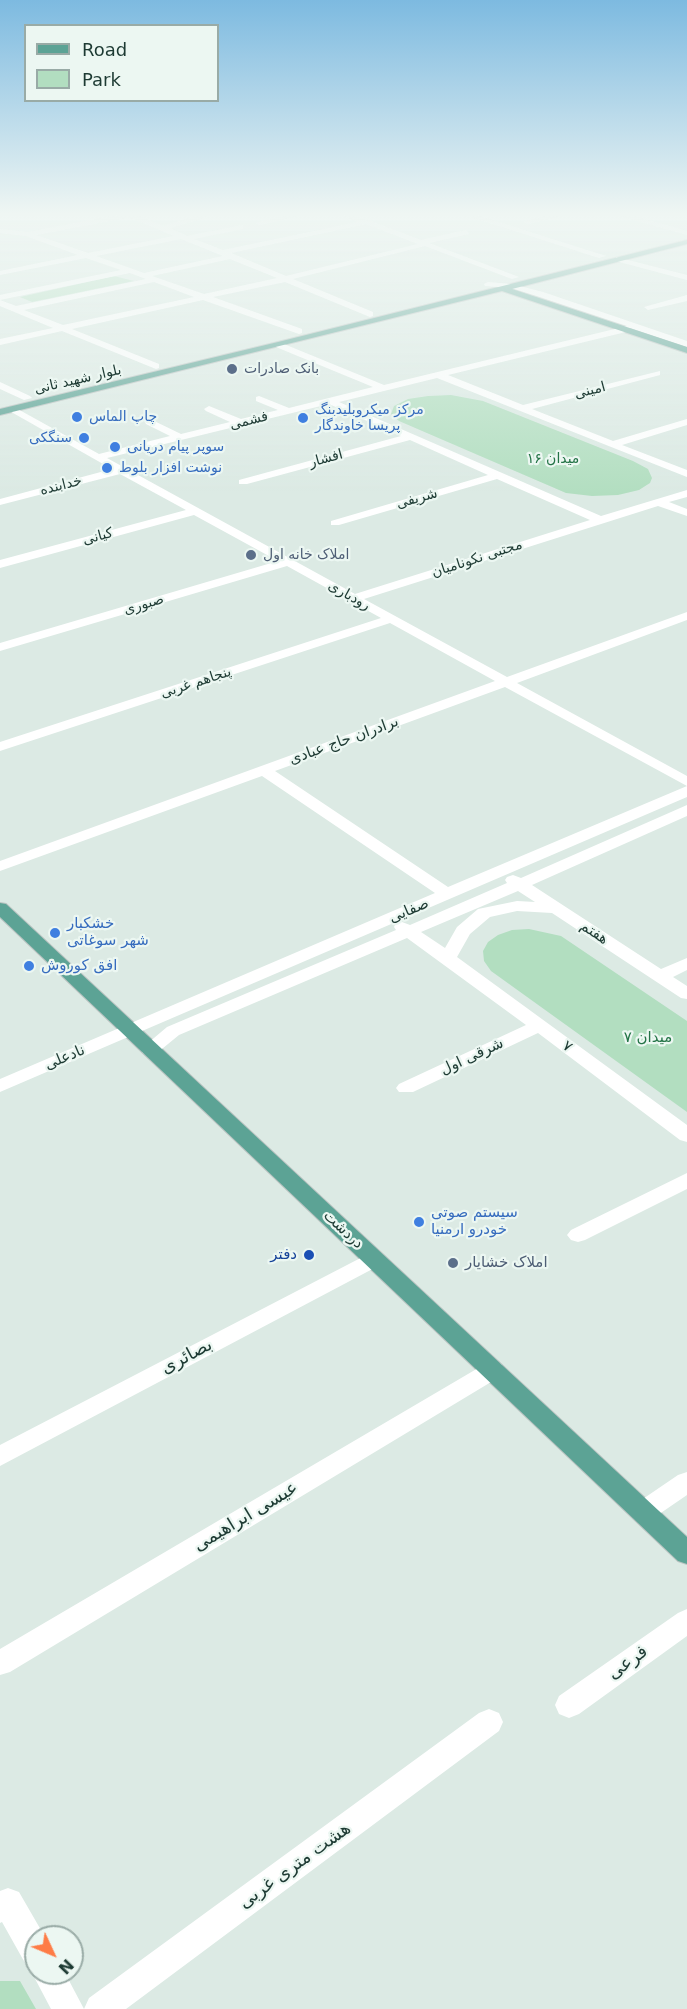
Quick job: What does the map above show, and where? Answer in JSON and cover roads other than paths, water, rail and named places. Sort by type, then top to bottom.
[{"type":"main road","name":"بلوار شهید ثانی","points":[[4,409],[27,398],[391,309]]},
{"type":"main road","name":"بلوار شهید ثانی","points":[[4,409],[205,363],[416,309]]},
{"type":"main road","points":[[574,309],[687,350]]},
{"type":"main road","points":[[190,358],[205,363]]},
{"type":"main road","name":"دردشت","points":[[0,908],[687,1553]]},
{"type":"street","points":[[15,309],[156,366]]},
{"type":"street","points":[[0,342],[152,309]]},
{"type":"street","points":[[237,309],[299,331]]},
{"type":"street","points":[[357,309],[370,314]]},
{"type":"street","points":[[583,309],[687,344]]},
{"type":"street","points":[[330,401],[627,329]]},
{"type":"street","points":[[279,345],[383,388]]},
{"type":"street","name":"امینی","points":[[523,408],[657,373]]},
{"type":"street","points":[[439,375],[687,474]]},
{"type":"street","points":[[0,385],[27,398]]},
{"type":"street","points":[[259,399],[288,411]]},
{"type":"street","points":[[330,401],[600,520],[687,493]]},
{"type":"street","name":"فشمی","points":[[98,458],[330,401]]},
{"type":"street","name":"رودباری","points":[[4,409],[122,471],[687,782]]},
{"type":"street","points":[[209,409],[241,423]]},
{"type":"street","points":[[150,422],[181,438]]},
{"type":"street","points":[[613,444],[687,422]]},
{"type":"street","name":"افشار","points":[[243,482],[410,436]]},
{"type":"street","name":"خدابنده","points":[[0,502],[122,471]]},
{"type":"street","name":"شریفی","points":[[335,523],[498,475]]},
{"type":"street","points":[[659,502],[687,513]]},
{"type":"street","name":"کیانی","points":[[0,564],[195,511]]},
{"type":"street","name":"مجتبی نکونامیان","points":[[354,598],[600,520]]},
{"type":"street","name":"صبوری","points":[[0,647],[288,562]]},
{"type":"street","name":"برادران حاج عبادی","points":[[0,866],[687,616]]},
{"type":"street","name":"پنجاهم غربی","points":[[0,747],[391,619]]},
{"type":"street","points":[[263,770],[447,894]]},
{"type":"street","name":"صفایی","points":[[130,1030],[687,791]]},
{"type":"street","points":[[150,1049],[173,1031],[409,932],[687,810]]},
{"type":"street","name":"هفتم","points":[[501,871],[687,994]]},
{"type":"street","points":[[448,958],[463,931],[484,913],[517,906],[556,908]]},
{"type":"street","name":"۷","points":[[390,918],[448,958],[687,1135]]},
{"type":"street","points":[[660,976],[687,963]]},
{"type":"street","name":"شرقی اول","points":[[406,1088],[538,1026]]},
{"type":"street","name":"نادعلی","points":[[0,1086],[130,1030]]},
{"type":"street","points":[[578,1235],[687,1180]]},
{"type":"street","name":"بصائری","points":[[0,1456],[374,1259]]},
{"type":"street","name":"عیسی ابراهیمی","points":[[0,1663],[493,1370]]},
{"type":"street","points":[[643,1512],[687,1482]]},
{"type":"street","name":"فرعی","points":[[570,1706],[687,1621]]},
{"type":"street","name":"هشت متری غربی","points":[[100,2009],[489,1722]]},
{"type":"street","points":[[0,1908],[8,1903],[24,1931]]},
{"type":"street","points":[[55,1985],[68,2009]]},
{"type":"place","name":"بانک صادرات","points":[[232,369]]},
{"type":"place","name":"چاپ‌ الماس","points":[[77,417]]},
{"type":"place","name":"مرکز میکروبلیدینگ پریسا خاوندگار","points":[[303,418]]},
{"type":"place","name":"سنگکی","points":[[84,438]]},
{"type":"place","name":"سوپر پیام دریانی","points":[[115,447]]},
{"type":"place","name":"نوشت افزار بلوط","points":[[107,468]]},
{"type":"place","name":"املاک خانه اول","points":[[251,555]]},
{"type":"place","name":"خشکبار شهر سوغاتی","points":[[55,933]]},
{"type":"place","name":"افق کوروش","points":[[29,966]]},
{"type":"place","name":"سیستم صوتی خودرو ارمنیا","points":[[419,1222]]},
{"type":"place","name":"دفتر","points":[[309,1255]]},
{"type":"place","name":"املاک خشایار","points":[[453,1263]]},
{"type":"park label","name":"میدان ۱۶","points":[[553,459]]},
{"type":"park label","name":"میدان ۷","points":[[648,1038]]}]
